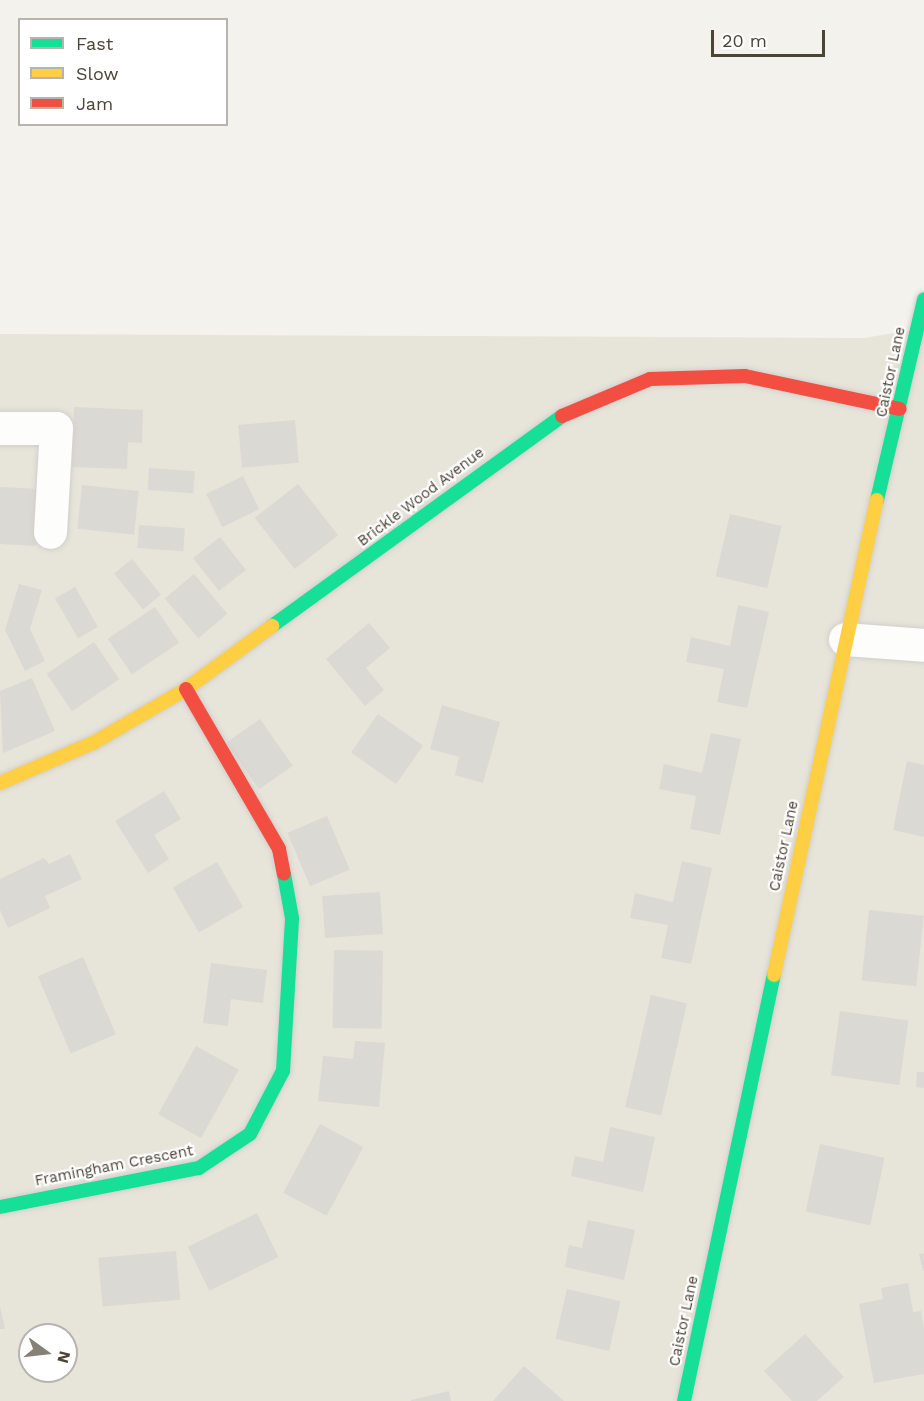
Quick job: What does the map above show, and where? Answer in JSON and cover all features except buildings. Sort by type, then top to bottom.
[{"type":"street","name":"Caistor Lane","points":[[684,1401],[845,639],[924,299]]},
{"type":"street","name":"Brickle Wood Avenue","points":[[0,783],[95,742],[186,689],[561,416],[650,378],[745,376],[900,409]]},
{"type":"street","points":[[0,428],[56,428],[50,532]]},
{"type":"street","points":[[845,639],[924,645]]},
{"type":"street","name":"Framingham Crescent","points":[[0,1207],[199,1168],[250,1134],[283,1071],[292,918],[279,849],[186,689]]},
{"type":"shaded area","points":[[924,328],[924,1401],[0,1401],[0,334],[864,338]]},
{"type":"traffic: fast","points":[[877,500],[924,299]]},
{"type":"traffic: fast","points":[[272,626],[562,416]]},
{"type":"traffic: fast","points":[[0,1207],[199,1168],[250,1134],[283,1071],[292,918],[284,874]]},
{"type":"traffic: fast","points":[[684,1401],[774,975]]},
{"type":"traffic: slow","points":[[774,975],[877,500]]},
{"type":"traffic: slow","points":[[0,783],[95,742],[186,689],[272,626]]},
{"type":"traffic: jam","points":[[562,416],[650,379],[745,376],[900,409]]},
{"type":"traffic: jam","points":[[186,689],[279,849],[284,874]]}]
